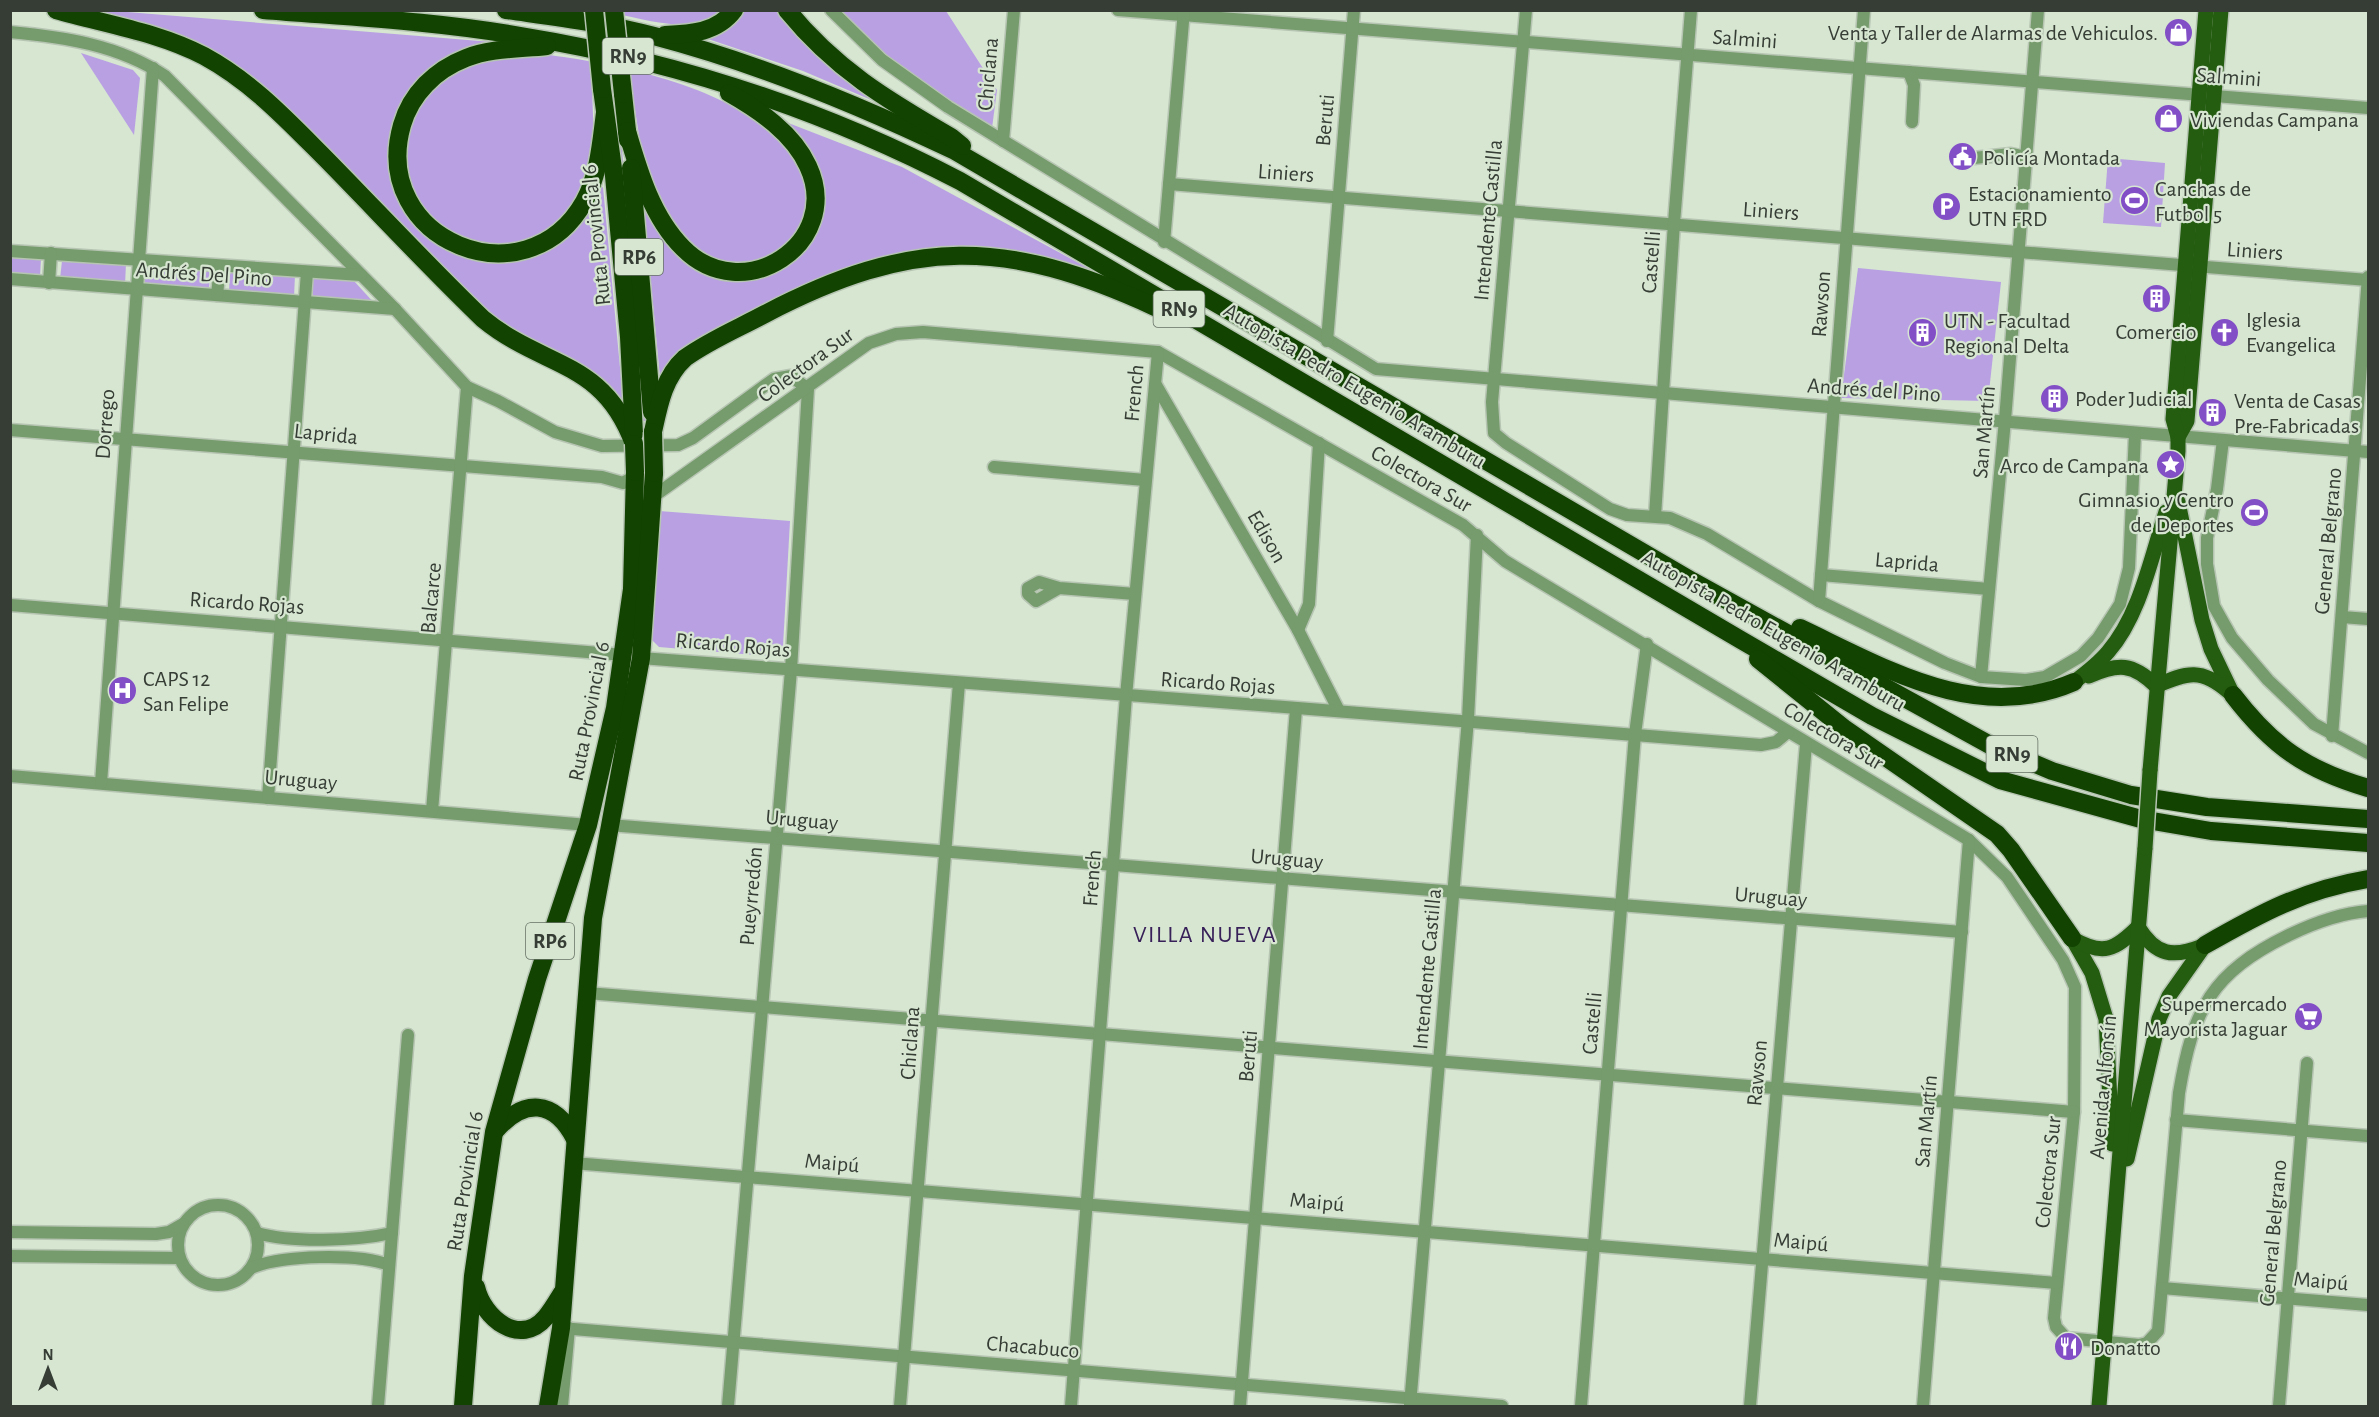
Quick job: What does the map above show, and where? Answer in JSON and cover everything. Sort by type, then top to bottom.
[{"type":"highway","points":[[56,10],[138,31],[184,47],[212,61],[248,85],[287,120],[483,319],[524,347],[589,378],[610,398],[629,422]]},
{"type":"highway","name":"Autopista Pedro Eugenio Aramburu","points":[[263,10],[487,31],[570,44],[684,71],[820,117],[927,164],[1872,716],[2000,780],[2141,819],[2211,831],[2368,843]]},
{"type":"highway","name":"Autopista Pedro Eugenio Aramburu","points":[[506,10],[538,13],[651,35],[780,77],[912,131],[995,174],[1692,581],[1990,745],[2052,771],[2131,795],[2207,807],[2368,819]]},
{"type":"highway","name":"Ruta Provincial 6","points":[[463,1407],[473,1276],[494,1132],[537,979],[588,825],[633,656],[634,444],[629,422],[620,245],[594,10]]},
{"type":"highway","name":"Ruta Provincial 6","points":[[548,1407],[565,1328],[563,1290],[593,918],[609,825],[654,496],[654,424],[614,10]]},
{"type":"highway","points":[[651,35],[711,29],[722,23],[734,10]]},
{"type":"highway","points":[[787,10],[815,43],[876,94],[951,137],[995,174]]},
{"type":"highway","points":[[570,44],[480,54],[455,63],[431,79],[412,102],[400,132],[398,165],[407,199],[423,222],[456,244],[498,253],[530,249],[561,230],[584,202],[598,164],[605,113]]},
{"type":"highway","points":[[627,131],[653,205],[672,235],[693,257],[716,269],[742,273],[768,267],[796,248],[809,226],[813,205],[812,177],[802,155],[779,129],[750,105],[684,71]]},
{"type":"highway","points":[[654,424],[669,378],[679,363],[693,352],[788,302],[844,278],[904,261],[933,257],[981,255],[1009,258],[1088,278],[1272,364]]},
{"type":"highway","points":[[1692,581],[1851,652],[1961,695],[2026,696],[2056,690],[2074,682]]},
{"type":"highway","points":[[1741,640],[1766,667],[1845,729],[1997,834],[2012,850],[2072,938]]},
{"type":"highway","points":[[2233,695],[2265,734],[2282,749],[2313,768],[2368,788]]},
{"type":"highway","points":[[2205,945],[2274,906],[2318,890],[2368,879]]},
{"type":"highway","points":[[494,1132],[506,1118],[519,1111],[540,1107],[560,1117],[575,1139]]},
{"type":"highway","points":[[473,1276],[479,1301],[487,1314],[509,1328],[521,1329],[535,1326],[546,1318],[563,1290]]},
{"type":"main road","points":[[2206,10],[2207,95]]},
{"type":"main road","points":[[2221,10],[2207,95],[2193,266],[2173,419],[2178,437],[2175,484],[2202,620],[2211,649],[2233,695]]},
{"type":"main road","points":[[2074,682],[2103,658],[2127,623],[2175,484]]},
{"type":"main road","name":"Avenida Alfonsín","points":[[2099,1407],[2145,848],[2156,686],[2175,484]]},
{"type":"main road","points":[[2074,682],[2117,666],[2142,672],[2156,686],[2191,673],[2215,679],[2233,695]]},
{"type":"main road","points":[[2072,938],[2087,947],[2112,948],[2121,944],[2138,927],[2152,946],[2162,951],[2186,953],[2205,945]]},
{"type":"main road","points":[[2072,938],[2092,974],[2106,1019],[2115,1210]]},
{"type":"main road","points":[[2115,1210],[2159,1019],[2169,996],[2205,945]]},
{"type":"street","points":[[831,10],[882,60],[1003,141],[1327,341]]},
{"type":"street","name":"Chiclana","points":[[1003,141],[1014,10]]},
{"type":"street","name":"Salmini","points":[[1118,10],[1269,16],[1352,29],[2368,108]]},
{"type":"street","name":"Beruti","points":[[1327,341],[1354,10]]},
{"type":"street","name":"Intendente Castilla","points":[[1526,10],[1494,381],[1492,419],[1494,433],[1610,509],[1627,515],[1655,516]]},
{"type":"street","name":"Castelli","points":[[1655,516],[1674,223],[1691,10]]},
{"type":"street","name":"Rawson","points":[[1819,601],[1864,10]]},
{"type":"street","name":"San Martín","points":[[1981,677],[2005,420],[2038,10]]},
{"type":"street","points":[[1164,242],[1184,13]]},
{"type":"street","points":[[10,32],[91,44],[122,54],[153,68],[174,84],[395,309],[467,387],[565,437],[588,444],[617,447],[678,446],[781,377],[797,378],[808,389]]},
{"type":"street","name":"Dorrego","points":[[100,783],[153,68]]},
{"type":"street","points":[[1909,72],[1914,85],[1912,122]]},
{"type":"street","points":[[1974,158],[2011,154],[2026,157]]},
{"type":"street","name":"Liniers","points":[[1169,184],[2368,279]]},
{"type":"street","name":"Andrés Del Pino","points":[[10,250],[361,275]]},
{"type":"street","points":[[49,283],[51,254]]},
{"type":"street","points":[[217,295],[220,266]]},
{"type":"street","points":[[268,798],[307,272]]},
{"type":"street","name":"Andrés Del Pino","points":[[10,279],[395,309]]},
{"type":"street","name":"General Belgrano","points":[[2332,736],[2368,279]]},
{"type":"street","name":"Colectora Sur","points":[[654,496],[869,344],[896,334],[923,332],[1158,352],[1477,535],[1505,561],[1647,644],[1806,744],[1969,840],[2007,877],[2071,975],[2076,1001],[2074,1112],[2054,1318],[2060,1334],[2066,1338],[2139,1345],[2154,1338],[2158,1330],[2176,1120],[2185,1056],[2205,1002],[2230,971],[2240,963],[2297,931],[2343,915],[2368,911]]},
{"type":"street","name":"Andrés del Pino","points":[[1327,341],[1376,369],[1494,381],[2005,420],[2368,452]]},
{"type":"street","name":"French","points":[[1071,1407],[1126,696],[1158,352]]},
{"type":"street","name":"Edison","points":[[1156,385],[1298,630],[1340,711]]},
{"type":"street","name":"Balcarce","points":[[432,812],[467,387]]},
{"type":"street","name":"Pueyrredón","points":[[728,1407],[791,670],[808,389]]},
{"type":"street","name":"Laprida","points":[[10,430],[293,450],[462,467],[602,477],[623,483],[635,474]]},
{"type":"street","points":[[1655,516],[1670,518],[1707,534],[1819,601],[1945,663],[1981,677],[2026,680],[2045,677],[2081,656],[2110,621],[2120,604],[2129,568],[2135,433]]},
{"type":"street","points":[[2223,440],[2217,489],[2207,538],[2207,564],[2214,606],[2232,638],[2268,680],[2314,724],[2332,736],[2368,753]]},
{"type":"street","points":[[1298,630],[1309,604],[1318,443]]},
{"type":"street","points":[[994,466],[1145,480]]},
{"type":"street","name":"Intendente Castilla","points":[[1410,1403],[1468,719],[1477,535]]},
{"type":"street","name":"Laprida","points":[[1821,575],[1989,589]]},
{"type":"street","points":[[1059,588],[1135,594]]},
{"type":"street","name":"Ricardo Rojas","points":[[10,605],[448,639],[791,670],[1296,709],[1468,719],[1761,745],[1776,742],[1788,732]]},
{"type":"street","points":[[2342,617],[2368,619]]},
{"type":"street","name":"Castelli","points":[[1581,1407],[1635,734],[1647,644]]},
{"type":"street","name":"Chiclana","points":[[900,1407],[958,683]]},
{"type":"street","name":"Beruti","points":[[1240,1407],[1296,709]]},
{"type":"street","name":"Rawson","points":[[1750,1407],[1806,744]]},
{"type":"street","name":"Uruguay","points":[[10,776],[588,825]]},
{"type":"street","name":"Uruguay","points":[[609,825],[1962,932]]},
{"type":"street","name":"San Martín","points":[[1923,1407],[1969,840]]},
{"type":"street","points":[[587,993],[2074,1112]]},
{"type":"street","points":[[378,1407],[408,1035]]},
{"type":"street","name":"General Belgrano","points":[[2279,1407],[2307,1063]]},
{"type":"street","points":[[2176,1120],[2368,1136]]},
{"type":"street","name":"Maipú","points":[[573,1163],[2057,1283]]},
{"type":"street","points":[[10,1232],[156,1234],[169,1232],[183,1224],[194,1211],[219,1204],[243,1213],[257,1233],[258,1246],[251,1268]]},
{"type":"street","points":[[183,1224],[177,1244],[179,1258],[196,1280],[210,1284],[224,1285],[237,1280],[251,1268],[269,1260],[360,1258],[389,1265]]},
{"type":"street","points":[[257,1233],[274,1238],[369,1238],[392,1233]]},
{"type":"street","points":[[10,1256],[179,1258]]},
{"type":"street","name":"Maipú","points":[[2162,1288],[2368,1305]]},
{"type":"street","points":[[562,1407],[565,1328]]},
{"type":"street","name":"Chacabuco","points":[[565,1328],[1242,1385],[1410,1403],[1502,1407]]},
{"type":"shaded area","points":[[69,11],[115,11],[492,42],[461,55],[398,121],[392,131],[390,144],[393,185],[402,206],[414,223],[430,238],[449,250],[470,257],[492,260],[514,258],[522,254],[582,202],[603,187],[624,410],[503,329],[225,62]]},
{"type":"shaded area","points":[[603,11],[725,11],[711,19],[681,24],[650,21]]},
{"type":"shaded area","points":[[740,11],[780,11],[873,96],[876,102],[803,71],[705,38]]},
{"type":"shaded area","points":[[839,11],[946,11],[997,90],[992,128],[949,104],[884,57]]},
{"type":"shaded area","points":[[81,53],[133,70],[140,78],[134,135]]},
{"type":"shaded area","points":[[540,54],[615,66],[658,77],[700,91],[740,110],[773,134],[796,163],[807,197],[806,211],[801,226],[789,246],[776,255],[747,267],[694,253],[661,209],[641,148],[633,97],[617,93],[646,421],[641,421],[609,91],[592,88],[594,143],[579,198],[560,222],[519,245],[472,245],[429,220],[406,177],[404,141],[425,91],[473,61]]},
{"type":"shaded area","points":[[778,119],[902,167],[1110,280],[1067,267],[888,260],[660,377],[643,200],[673,248],[699,271],[714,278],[733,281],[759,278],[783,268],[795,257],[820,214]]},
{"type":"shaded area","name":"Canchas de Futbol 5","points":[[2108,158],[2165,163],[2161,227],[2103,223]]},
{"type":"shaded area","points":[[10,256],[41,259],[40,276],[11,274]]},
{"type":"shaded area","points":[[62,261],[126,263],[125,285],[60,279]]},
{"type":"shaded area","points":[[145,264],[210,268],[209,290],[143,285]]},
{"type":"shaded area","name":"UTN - Facultad Regional Delta","points":[[1858,268],[2001,282],[1988,401],[1841,398]]},
{"type":"shaded area","points":[[230,271],[295,275],[294,297],[229,292]]},
{"type":"shaded area","points":[[312,278],[354,281],[375,304],[313,299]]},
{"type":"shaded area","points":[[659,511],[790,521],[783,646],[779,657],[659,647],[651,639]]},
{"type":"place","name":"Venta y Taller de Alarmas de Vehiculos.","points":[[2179,32]]},
{"type":"place","name":"Viviendas Campana","points":[[2169,119]]},
{"type":"place","name":"Policía Montada","points":[[1962,157]]},
{"type":"place","name":"Canchas de Futbol 5","points":[[2134,201]]},
{"type":"place","name":"Estacionamiento UTN FRD","points":[[1947,206]]},
{"type":"place","name":"Comercio","points":[[2156,299]]},
{"type":"place","name":"Iglesia Evangelica","points":[[2225,332]]},
{"type":"place","name":"UTN - Facultad Regional Delta","points":[[1923,333]]},
{"type":"place","name":"Poder Judicial","points":[[2054,398]]},
{"type":"place","name":"Venta de Casas Pre-Fabricadas","points":[[2213,413]]},
{"type":"place","name":"Arco de Campana","points":[[2170,465]]},
{"type":"place","name":"Gimnasio y Centro de Deportes","points":[[2255,512]]},
{"type":"place","name":"CAPS 12 San Felipe","points":[[122,691]]},
{"type":"place","name":"Supermercado Mayorista Jaguar","points":[[2308,1016]]},
{"type":"place","name":"Donatto","points":[[2069,1347]]},
{"type":"district","name":"VILLA NUEVA","points":[[1205,934]]}]
